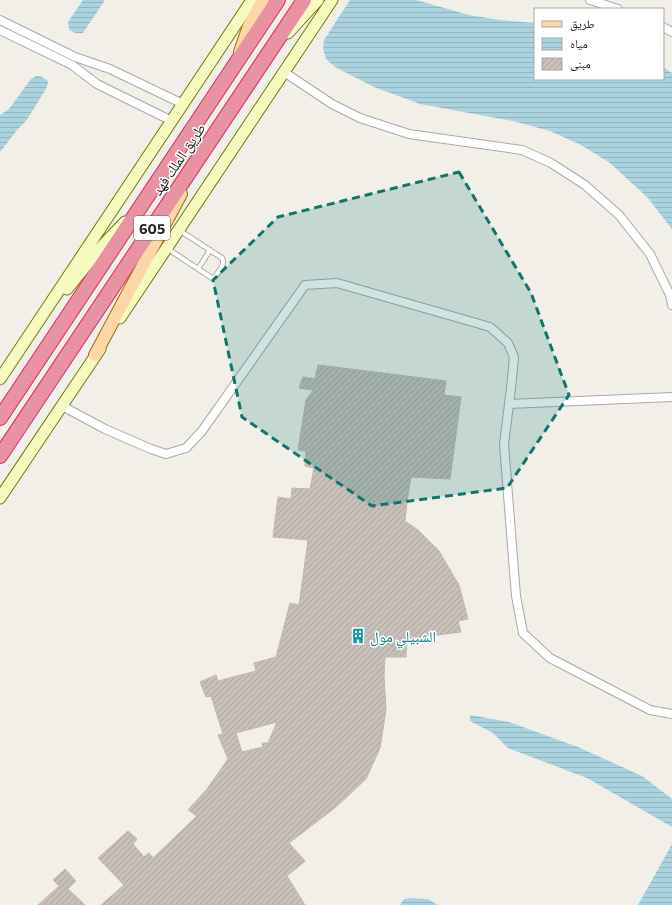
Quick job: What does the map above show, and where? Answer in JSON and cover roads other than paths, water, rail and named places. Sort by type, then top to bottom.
[{"type":"highway","name":"طريق الملك فهد","points":[[0,418],[278,0]]},
{"type":"highway","name":"طريق الملك فهد","points":[[0,456],[304,0]]},
{"type":"main road","points":[[0,379],[252,0]]},
{"type":"main road","points":[[235,64],[249,26],[263,0]]},
{"type":"main road","points":[[266,57],[318,0]]},
{"type":"main road","points":[[0,498],[332,0]]},
{"type":"main road","points":[[95,355],[207,145]]},
{"type":"main road","points":[[24,344],[103,245],[146,199]]},
{"type":"street","points":[[590,0],[615,8]]},
{"type":"street","points":[[0,20],[76,57],[110,69],[183,104]]},
{"type":"street","points":[[0,30],[72,65],[97,84],[172,121]]},
{"type":"street","points":[[284,72],[332,104],[360,118],[409,134],[522,150],[551,163],[585,184],[619,215],[650,254],[670,295],[672,305]]},
{"type":"street","points":[[62,406],[104,429],[151,449],[166,454],[186,448],[202,431],[305,285],[337,283],[490,327],[508,343],[514,357],[504,444],[516,596],[523,633],[550,658],[650,710],[672,714]]},
{"type":"street","points":[[509,404],[672,398]]},
{"type":"lane","points":[[167,248],[212,278],[224,264],[222,258],[179,230]]},
{"type":"lane","points":[[198,269],[210,250]]},
{"type":"water","points":[[83,0],[105,0],[83,33],[75,33],[69,29],[68,22]]},
{"type":"water","points":[[350,0],[416,0],[469,15],[500,20],[534,23],[534,80],[664,80],[664,68],[672,73],[672,229],[647,197],[610,163],[581,145],[550,131],[513,121],[420,104],[374,87],[335,67],[326,59],[323,49],[324,40]]},
{"type":"water","points":[[36,76],[40,76],[47,80],[48,83],[46,89],[26,121],[0,152],[0,115],[9,109],[31,79]]},
{"type":"water","points":[[470,715],[509,722],[578,747],[642,776],[672,799],[672,827],[587,778],[508,748],[493,733],[470,721]]},
{"type":"water","points":[[672,843],[672,905],[638,905],[671,846]]},
{"type":"water","points":[[404,899],[428,899],[438,905],[400,905]]},
{"type":"place","name":"الشبيلي مول","points":[[358,636]]}]
